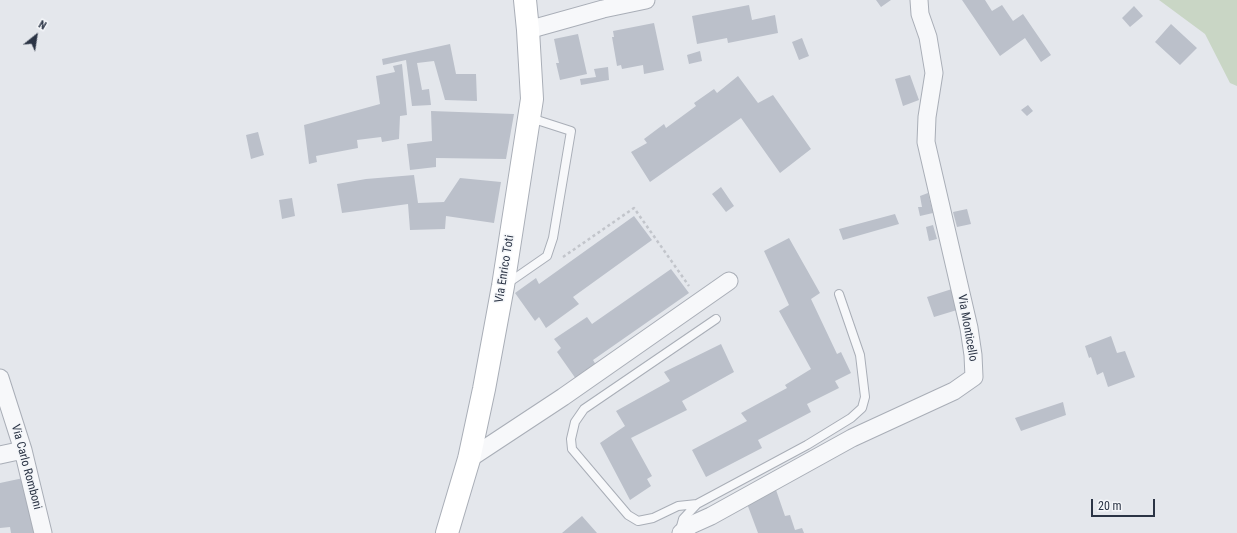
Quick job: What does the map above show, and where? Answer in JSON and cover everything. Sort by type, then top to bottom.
[{"type":"street","name":"Via Enrico Toti","points":[[446,533],[469,459],[484,389],[503,286],[532,99],[525,0]]},
{"type":"street","points":[[528,30],[603,9],[646,0]]},
{"type":"street","name":"Via Monticello","points":[[680,533],[691,525],[711,516],[852,438],[954,391],[974,377],[973,355],[969,328],[926,142],[927,117],[934,73],[928,37],[920,14],[919,0]]},
{"type":"street","points":[[469,459],[563,397],[729,281]]},
{"type":"street","name":"Via Carlo Romboni","points":[[0,378],[23,450],[43,533]]},
{"type":"street","points":[[0,455],[23,450]]},
{"type":"lane","points":[[503,286],[547,256],[553,238],[571,131],[529,119]]},
{"type":"lane","points":[[680,533],[683,520],[697,504],[807,445],[851,418],[862,408],[865,397],[860,355],[839,294]]},
{"type":"lane","points":[[697,504],[678,506],[654,518],[638,521],[628,515],[572,449],[571,439],[575,422],[584,409],[716,319]]},
{"type":"path","points":[[547,256],[553,263],[634,208],[700,301]]},
{"type":"green space","points":[[1159,0],[1237,0],[1237,86],[1230,83],[1205,34]]},
{"type":"building","points":[[876,0],[891,0],[881,7]]},
{"type":"building","points":[[962,0],[985,0],[992,11],[1002,5],[1013,21],[1023,14],[1051,55],[1041,62],[1025,38],[1000,56]]},
{"type":"building","points":[[749,5],[752,20],[775,15],[778,33],[728,43],[727,38],[697,44],[692,16]]},
{"type":"building","points":[[1134,6],[1143,16],[1130,27],[1122,18]]},
{"type":"building","points":[[654,23],[664,70],[644,74],[643,65],[622,69],[621,65],[617,66],[612,37],[614,37],[613,31]]},
{"type":"building","points":[[1171,24],[1197,48],[1180,65],[1155,42]]},
{"type":"building","points":[[578,34],[587,74],[560,80],[556,63],[559,63],[554,39]]},
{"type":"building","points":[[802,38],[809,56],[799,60],[792,42]]},
{"type":"building","points":[[450,44],[456,74],[476,74],[477,101],[445,100],[434,61],[417,63],[422,90],[429,89],[431,105],[412,106],[406,60],[383,65],[382,59]]},
{"type":"building","points":[[700,51],[702,61],[689,64],[687,55]]},
{"type":"building","points":[[402,64],[407,115],[400,116],[399,139],[382,142],[381,137],[357,140],[358,148],[316,156],[317,162],[309,164],[304,125],[380,104],[376,76],[395,72],[393,66]]},
{"type":"building","points":[[608,67],[609,80],[581,85],[580,79],[596,77],[594,69]]},
{"type":"building","points":[[910,75],[919,100],[903,106],[895,79]]},
{"type":"building","points":[[738,76],[758,103],[773,95],[811,149],[780,173],[741,118],[650,182],[631,152],[647,143],[644,139],[664,124],[666,128],[696,106],[694,103],[714,89],[717,93]]},
{"type":"building","points":[[1028,105],[1033,111],[1027,116],[1021,110]]},
{"type":"building","points":[[431,111],[514,114],[506,159],[436,158],[436,167],[410,170],[407,144],[432,141]]},
{"type":"building","points":[[258,132],[264,155],[251,159],[246,135]]},
{"type":"building","points":[[414,175],[418,203],[444,202],[460,178],[501,182],[494,223],[446,216],[445,229],[410,230],[408,204],[342,213],[337,184],[366,179]]},
{"type":"building","points":[[721,187],[734,206],[726,212],[712,194]]},
{"type":"building","points":[[928,193],[933,213],[920,216],[918,207],[922,207],[920,196]]},
{"type":"building","points":[[292,198],[295,216],[282,219],[279,200]]},
{"type":"building","points":[[967,209],[971,224],[957,227],[953,212]]},
{"type":"building","points":[[895,214],[899,224],[843,240],[839,229]]},
{"type":"building","points":[[634,216],[652,240],[573,297],[579,304],[546,328],[539,317],[535,321],[515,293],[536,278],[539,284]]},
{"type":"building","points":[[933,225],[937,239],[929,241],[926,227]]},
{"type":"building","points":[[789,238],[820,293],[811,299],[837,354],[841,352],[851,373],[835,381],[839,388],[807,404],[811,412],[758,440],[762,448],[706,477],[692,450],[747,421],[741,413],[787,388],[785,385],[811,369],[779,311],[789,305],[764,251]]},
{"type":"building","points":[[671,269],[689,293],[593,360],[596,365],[576,379],[557,352],[561,348],[554,339],[587,317],[592,324]]},
{"type":"building","points":[[952,289],[957,310],[934,317],[927,297]]},
{"type":"building","points":[[1111,336],[1117,353],[1125,351],[1135,377],[1108,387],[1103,372],[1097,375],[1091,357],[1089,358],[1085,346]]},
{"type":"building","points":[[721,344],[734,372],[682,401],[687,410],[631,438],[652,476],[647,479],[651,486],[630,500],[600,443],[625,426],[616,411],[670,381],[664,372]]},
{"type":"building","points":[[1063,402],[1066,415],[1021,431],[1015,418]]},
{"type":"building","points":[[28,477],[41,533],[11,533],[10,527],[0,528],[0,483]]},
{"type":"building","points":[[775,487],[785,516],[790,515],[795,530],[802,528],[804,533],[758,533],[746,501]]},
{"type":"building","points":[[582,516],[597,533],[562,533]]}]
